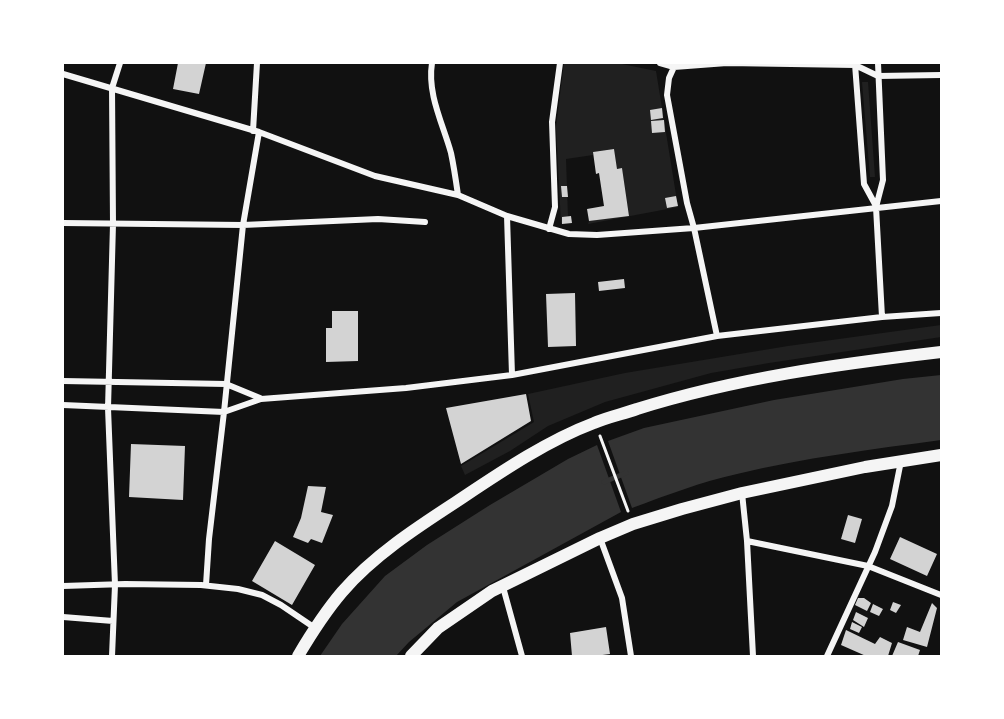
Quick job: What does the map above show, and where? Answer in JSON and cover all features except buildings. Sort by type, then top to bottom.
[{"type":"main road","points":[[298,656],[315,628],[343,592],[369,566],[414,530],[465,496],[525,458],[584,427],[676,396],[719,386],[826,367],[941,352]]},
{"type":"main road","points":[[411,656],[438,628],[492,591],[633,524],[742,493],[901,460],[941,455]]},
{"type":"street","points":[[112,656],[115,585],[108,408],[113,224],[112,88],[120,63]]},
{"type":"street","points":[[206,585],[243,225],[256,132],[257,63]]},
{"type":"street","points":[[432,63],[430,74],[436,108],[451,154],[458,195]]},
{"type":"street","points":[[549,229],[555,207],[552,122],[560,63]]},
{"type":"street","points":[[660,63],[674,67],[727,63],[855,64],[878,76],[941,75]]},
{"type":"street","points":[[878,63],[883,180],[876,207],[882,317]]},
{"type":"street","points":[[855,64],[864,184],[876,207]]},
{"type":"street","points":[[674,67],[669,78],[668,94],[687,203],[717,336]]},
{"type":"street","points":[[63,74],[256,132],[375,176],[458,195],[507,216],[569,234],[694,228],[941,201]]},
{"type":"street","points":[[507,216],[512,375]]},
{"type":"street","points":[[63,223],[243,225],[378,219],[424,222]]},
{"type":"street","points":[[63,405],[224,412],[261,399],[406,388],[512,375],[717,336],[882,317],[941,313]]},
{"type":"street","points":[[63,381],[226,384],[261,399]]},
{"type":"street","points":[[827,656],[868,566],[892,506],[901,460]]},
{"type":"street","points":[[742,493],[753,656]]},
{"type":"street","points":[[600,538],[622,598],[631,656]]},
{"type":"street","points":[[747,541],[868,566],[941,595]]},
{"type":"street","points":[[63,586],[206,585],[238,589],[262,595],[315,628]]},
{"type":"street","points":[[503,587],[522,656]]},
{"type":"street","points":[[63,617],[113,621]]},
{"type":"path","points":[[603,443],[627,509]]},
{"type":"shaded area","points":[[564,63],[617,63],[656,71],[678,207],[588,224],[589,221],[629,215],[622,168],[617,169],[614,149],[593,152],[593,155],[566,159],[568,217],[561,224],[556,127]]},
{"type":"shaded area","points":[[862,82],[868,82],[875,177],[870,177]]},
{"type":"shaded area","points":[[941,325],[941,337],[711,373],[605,402],[548,426],[510,451],[465,475],[461,466],[534,422],[528,394],[625,373],[788,346]]},
{"type":"shaded area","points":[[941,375],[941,440],[839,454],[762,468],[697,485],[632,508],[608,441],[644,428],[774,400]]},
{"type":"shaded area","points":[[597,445],[621,512],[457,602],[409,642],[396,656],[320,656],[342,624],[385,576],[427,545],[490,505],[568,459]]},
{"type":"waterway","points":[[604,482],[626,473]]}]
